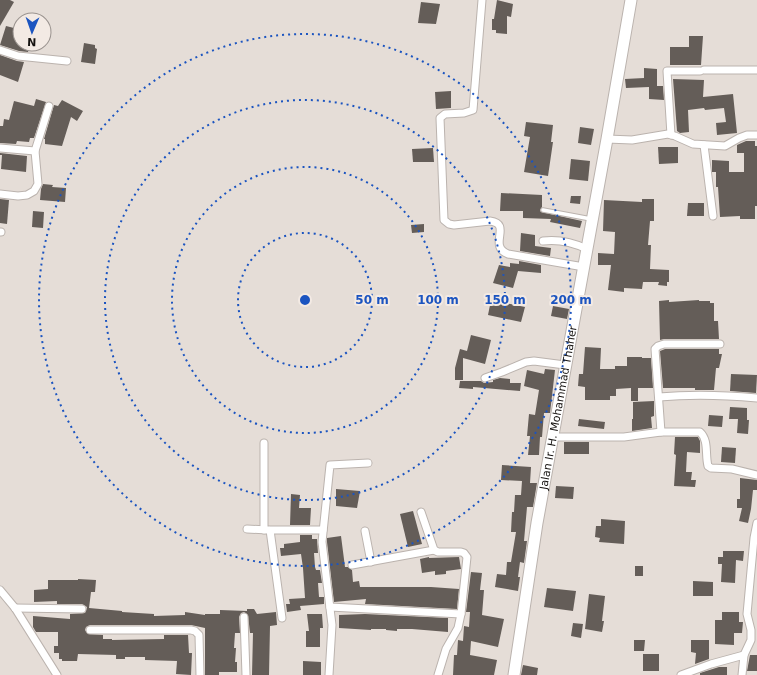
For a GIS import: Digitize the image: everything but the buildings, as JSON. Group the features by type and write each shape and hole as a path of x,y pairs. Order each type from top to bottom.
{"main road":[{"name":"Jalan Ir. H. Mohammad Thaher","path":"514,675 565,365 584,267 631,0"}],"street":[{"path":"482,0 473,110 464,113 445,114 440,118 444,220 449,224 454,225 496,221 501,227 499,245 503,252 584,267"},
{"path":"0,50 18,56 67,61"},
{"path":"671,135 667,71 757,70"},
{"path":"0,194 18,196 27,195 34,191 38,184 35,151 49,106"},
{"path":"607,139 632,140 657,135 671,135 693,144 725,146 740,138 757,135"},
{"path":"704,145 713,216"},
{"path":"0,148 35,151"},
{"path":"543,240 563,240 573,242 587,249"},
{"path":"661,432 655,349 664,344 720,344"},
{"path":"484,378 526,362 534,361 565,365"},
{"path":"659,397 706,396 757,398"},
{"path":"554,438 624,436 661,432 700,432 703,434 706,442 708,466 711,468 732,469 757,475"},
{"path":"264,443 267,530 282,618"},
{"path":"329,675 332,625 322,542 330,465 368,463"},
{"path":"421,512 434,550"},
{"path":"742,675 744,654 751,640 751,630 747,614 754,538 757,523"},
{"path":"247,529 323,530"},
{"path":"365,531 371,562"},
{"path":"352,565 434,550 438,552 464,553 467,557 461,614 458,628 446,649 438,675"},
{"path":"0,590 15,608 57,675"},
{"path":"330,607 461,614"},
{"path":"15,608 82,609"},
{"path":"244,617 246,675"},
{"path":"90,630 196,631 199,635 200,675"},
{"path":"681,675 744,654"}],"lane":[{"path":"542,210 592,220"}]}
